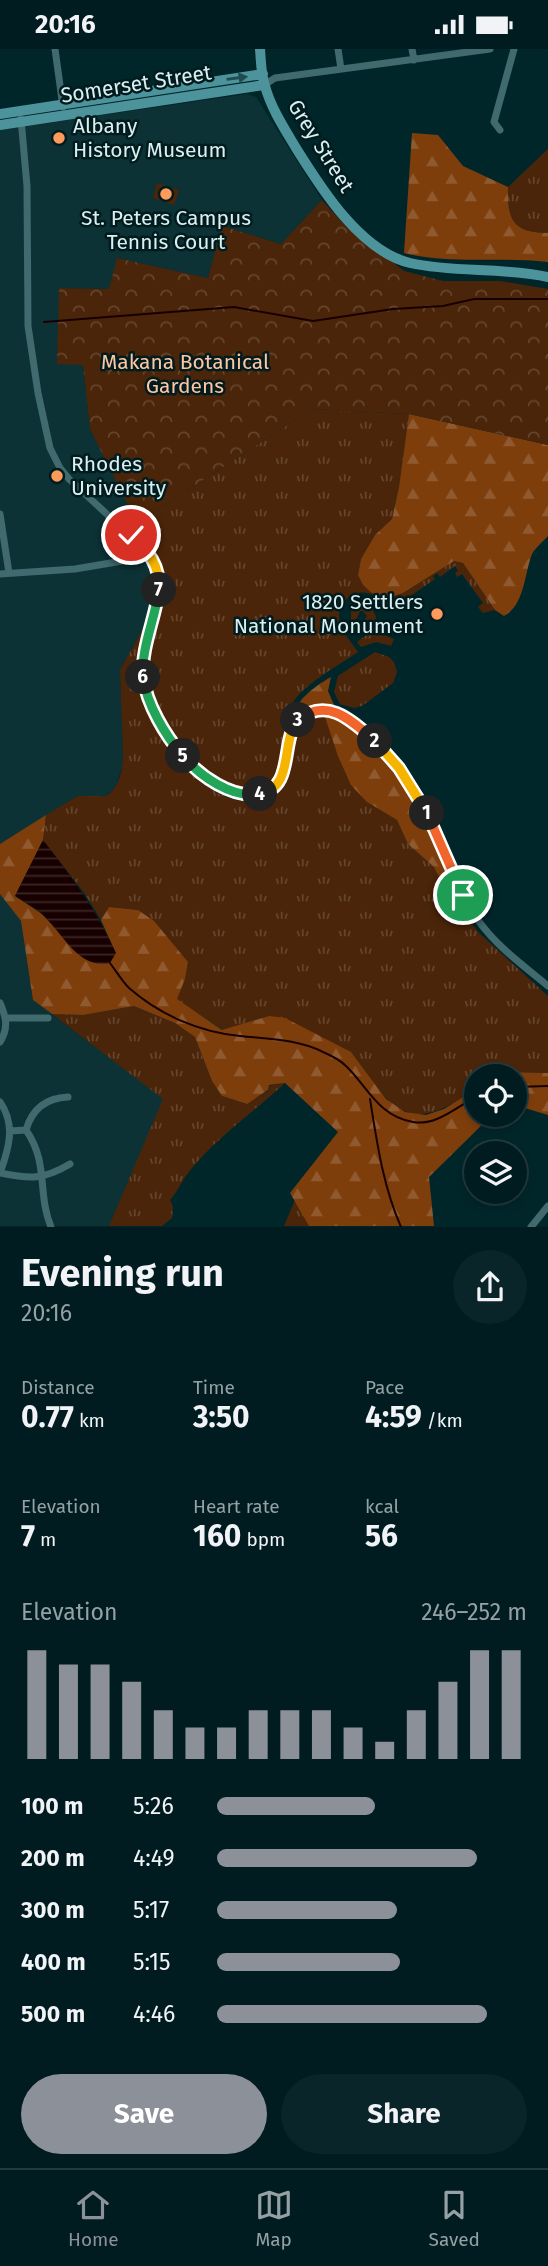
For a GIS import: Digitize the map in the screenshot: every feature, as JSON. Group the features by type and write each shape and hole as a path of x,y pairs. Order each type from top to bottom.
{"main road":[{"name":"Grey Street","path":"260,49 264,79 277,117 324,193 357,229 383,250 408,263 548,277"},
{"name":"Somerset Street","path":"0,125 21,116 264,79"},
{"name":"Somerset Street","path":"0,114 21,116"}],"street":[{"path":"55,49 63,109"},
{"path":"338,49 341,69"},
{"path":"412,49 414,60"},
{"name":"Somerset Street","path":"264,79 490,49"},
{"path":"500,130 494,123 514,49"},
{"path":"21,116 27,186 28,326 50,448 69,479 152,556 160,580 156,613 145,648 143,681 166,734 189,764 223,787 254,795 274,788 283,775 290,734 299,719 312,711 337,712 384,749 399,768 438,834 463,895 482,926 506,951 548,986"},
{"path":"0,514 9,573"},
{"path":"0,575 75,569 152,556"},
{"path":"0,1003 6,1018 6,1028 0,1042"},
{"path":"6,1018 48,1018"},
{"path":"51,1227 46,1216 43,1176 37,1150 26,1130 38,1107 54,1098 68,1097"},
{"path":"0,1102 10,1121 0,1173 26,1178 43,1176 70,1164"},
{"path":"10,1131 26,1130"},
{"path":"531,1227 546,1210"},
{"path":"542,1227 546,1210"}],"shaded area":[{"name":"Rhodes University","path":"247,94 256,97 322,200 281,244 223,226 208,278 118,258 109,289 60,288 57,363 83,365 90,429 139,526 131,541 146,554 150,562 155,581 154,602 152,612 120,670 123,757 116,786 106,796 78,796 0,844 0,130"},
{"path":"43,840 101,922 116,953 110,963 99,964 80,956 42,914 15,896"},
{"path":"0,894 21,921 33,1000 164,1099 109,1226 0,1226"}],"green space":[{"path":"412,133 438,135 463,166 508,187 509,208 514,222 527,230 548,233 548,262 440,259 404,253"},
{"path":"548,149 548,233 527,230 514,222 509,208 508,187"},
{"name":"St. Peters Campus Tennis Court","path":"157,183 179,190 174,205 153,198"},
{"name":"Makana Botanical Gardens","path":"322,200 341,221 404,271 443,281 500,281 548,289 548,445 409,414 312,409 137,523 90,429 83,365 57,364 59,288 109,289 117,258 208,278 222,226 281,244"},
{"path":"312,409 409,414 392,519 375,535 361,559 358,575 363,585 388,598 403,593 454,561 463,563 495,610 483,613 478,607 483,603 462,574 457,577 455,566 440,577 437,573 433,576 435,579 390,610 376,597 367,593 350,597 342,606 339,618 344,632 358,652 301,692 286,718 281,763 274,782 260,790 245,791 223,783 198,766 174,739 155,706 146,672 146,655 160,604 161,573 152,551 135,535 139,526 137,523"},
{"path":"409,414 548,445 548,536 532,554 516,605 504,616 495,610 463,563 454,561 403,593 388,598 372,593 363,585 358,575 361,559 375,535 392,519"},
{"path":"356,604 369,607 376,617 375,621 359,634 352,626 367,616 360,611 357,618 351,622 351,611"},
{"path":"152,612 139,650 137,665 142,693 151,715 180,760 198,779 218,793 239,801 261,800 276,793 284,781 295,738 301,726 312,718 330,715 325,717 367,802 397,820 408,844 434,867 442,883 452,887 463,911 478,932 548,996 548,1073 527,1073 527,1064 464,1064 464,1096 431,1113 408,1112 385,1097 347,1050 269,1016 223,1030 176,999 185,979 188,962 138,910 109,907 101,920 85,894 43,840 46,815 78,796 106,796 117,784 123,757 120,670"},
{"path":"381,624 384,627 379,633 394,639 391,646 376,642 361,647 357,642"},
{"path":"375,652 394,662 397,672 393,683 362,706 354,708 340,704 334,692 338,676"},
{"path":"331,677 328,691 334,705 310,707 290,722 296,707 306,695"},
{"path":"330,715 352,727 372,744 390,765 432,839 452,887 450,890 442,883 434,867 408,844 397,820 367,802 351,785 325,717"},
{"path":"46,815 43,840 15,896 42,914 82,957 115,952 101,920 109,907 138,910 154,921 188,962 177,999 222,1030 269,1016 285,1018 351,1052 386,1099 405,1112 426,1115 444,1109 464,1096 464,1127 480,1127 429,1177 434,1226 309,1226 290,1193 338,1132 285,1083 269,1085 268,1090 247,1104 222,1096 212,1081 195,1037 175,1023 134,1006 83,1015 52,1014 33,1000 21,921 0,894 0,844"},
{"path":"134,1006 175,1023 195,1037 212,1081 222,1096 246,1104 268,1091 269,1086 285,1083 198,1161 170,1200 173,1206 172,1218 162,1226 109,1226 163,1099 52,1014 83,1015"},
{"path":"527,1073 548,1073 548,1115 527,1109"},
{"path":"295,1200 309,1226 284,1226"}],"waterway":[{"path":"44,322 234,307 313,321 393,309 443,306 474,299 548,299"},
{"path":"110,963 121,979 141,998 181,1021 225,1034 303,1044 332,1056 354,1074 382,1107 401,1119 413,1122 430,1121 464,1104"},
{"path":"527,1087 548,1086"},
{"path":"370,1099 385,1180 401,1227"}],"place":[{"name":"Albany History Museum","path":"59,138"},
{"name":"St. Peters Campus Tennis Court","path":"166,194"},
{"name":"Rhodes University","path":"57,476"},
{"name":"1820 Settlers National Monument","path":"437,614"}],"route":[{"path":"131,535 152,556 160,580 156,613 142,665 143,681 166,734 189,764 223,787 254,795 265,793 274,788 283,775 290,734 299,719 312,711 337,712 384,749 399,768 438,834 463,895"}]}
